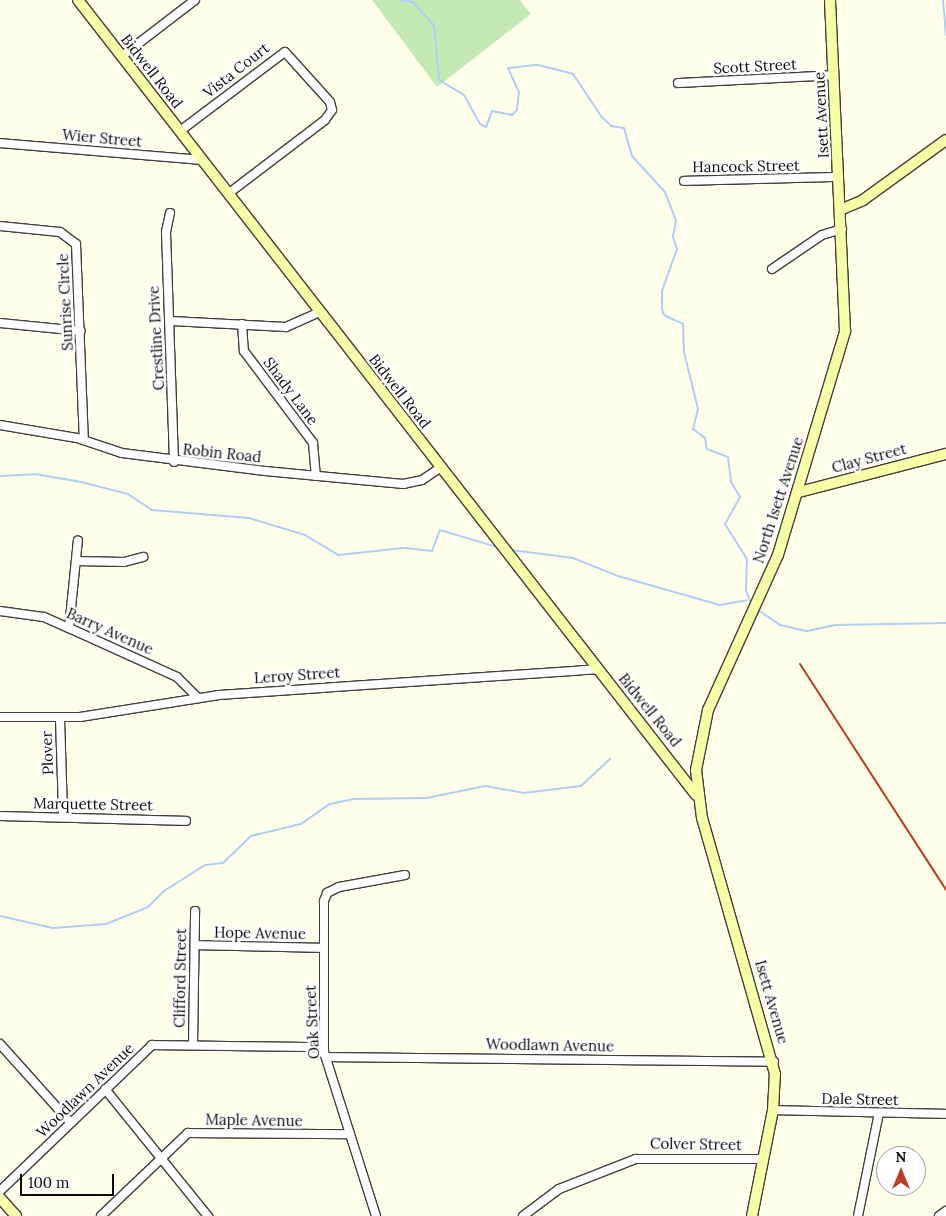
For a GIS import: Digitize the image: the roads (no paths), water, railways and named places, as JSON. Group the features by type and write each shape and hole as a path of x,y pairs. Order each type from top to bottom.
{"street":[{"name":"Bidwell Road","path":"78,0 597,669 688,780 699,800"},
{"path":"122,56 195,0"},
{"name":"Isett Avenue","path":"830,0 842,229"},
{"name":"Vista Court","path":"180,131 285,52 330,102 332,110 325,120 228,194"},
{"name":"Scott Street","path":"678,83 834,75"},
{"path":"840,210 863,200 946,140"},
{"name":"Wier Street","path":"0,143 201,160"},
{"name":"Hancock Street","path":"684,181 839,177"},
{"name":"Crestline Drive","path":"170,214 166,232 171,321 174,462"},
{"name":"Sunrise Circle","path":"0,226 60,232 72,239 78,251 84,440"},
{"path":"772,269 822,235 842,229"},
{"name":"North Isett Avenue","path":"699,800 698,750 708,710 772,570 799,492 845,331 842,229"},
{"path":"171,321 286,327 319,312"},
{"path":"0,323 81,331"},
{"name":"Shady Lane","path":"242,324 244,351 312,443 316,476"},
{"name":"Robin Road","path":"0,425 84,440 174,462 316,476 403,484 422,480 440,468"},
{"name":"Clay Street","path":"799,492 946,454"},
{"path":"69,628 78,540"},
{"path":"77,561 124,562 142,557"},
{"name":"Barry Avenue","path":"0,611 44,617 177,677 198,698"},
{"name":"Leroy Street","path":"0,717 60,718 198,698 597,669"},
{"name":"Plover","path":"60,718 63,816"},
{"name":"Isett Avenue","path":"699,800 774,1062 773,1110 752,1216"},
{"name":"Marquette Street","path":"0,816 63,816 186,821"},
{"name":"Oak Street","path":"376,1216 324,1047 324,897 339,888 405,875"},
{"name":"Clifford Street","path":"193,1045 195,911"},
{"name":"Hope Avenue","path":"195,945 324,948"},
{"path":"0,1044 70,1122"},
{"name":"Woodlawn Avenue","path":"0,1191 152,1045 324,1047"},
{"name":"Woodlawn Avenue","path":"326,1057 774,1062"},
{"path":"105,1089 163,1156 208,1216"},
{"name":"Dale Street","path":"773,1110 946,1114"},
{"path":"858,1216 879,1113"},
{"name":"Maple Avenue","path":"101,1216 163,1156 192,1133 350,1134"},
{"name":"Colver Street","path":"523,1216 559,1189 636,1159 764,1159"},
{"path":"0,1198 16,1216"},
{"path":"939,1216 946,1211"}],"waterway":[{"path":"400,0 413,2 434,25 439,80 464,95 480,124 486,127 492,111 512,115 517,110 519,92 508,68 538,65 573,74 601,116 611,126 624,128 632,156 665,192 676,221 673,237 677,249 662,291 662,309 664,315 683,324 684,352 698,409 693,429 705,438 707,449 728,457 731,482 740,497 725,524 747,559 746,591 752,605"},
{"path":"943,0 946,35"},
{"path":"0,476 35,474 81,482 128,494 152,510 249,518 305,535 338,555 404,548 432,551 440,530 497,547"},
{"path":"511,550 573,558 618,576 720,605 747,600"},
{"path":"758,610 780,625 807,631 836,625 946,623"},
{"path":"0,916 53,928 106,924 148,907 164,891 205,865 223,863 251,836 301,824 330,804 353,799 427,798 485,786 524,793 581,786 610,759"}],"railway":[{"path":"800,664 946,890"}]}
